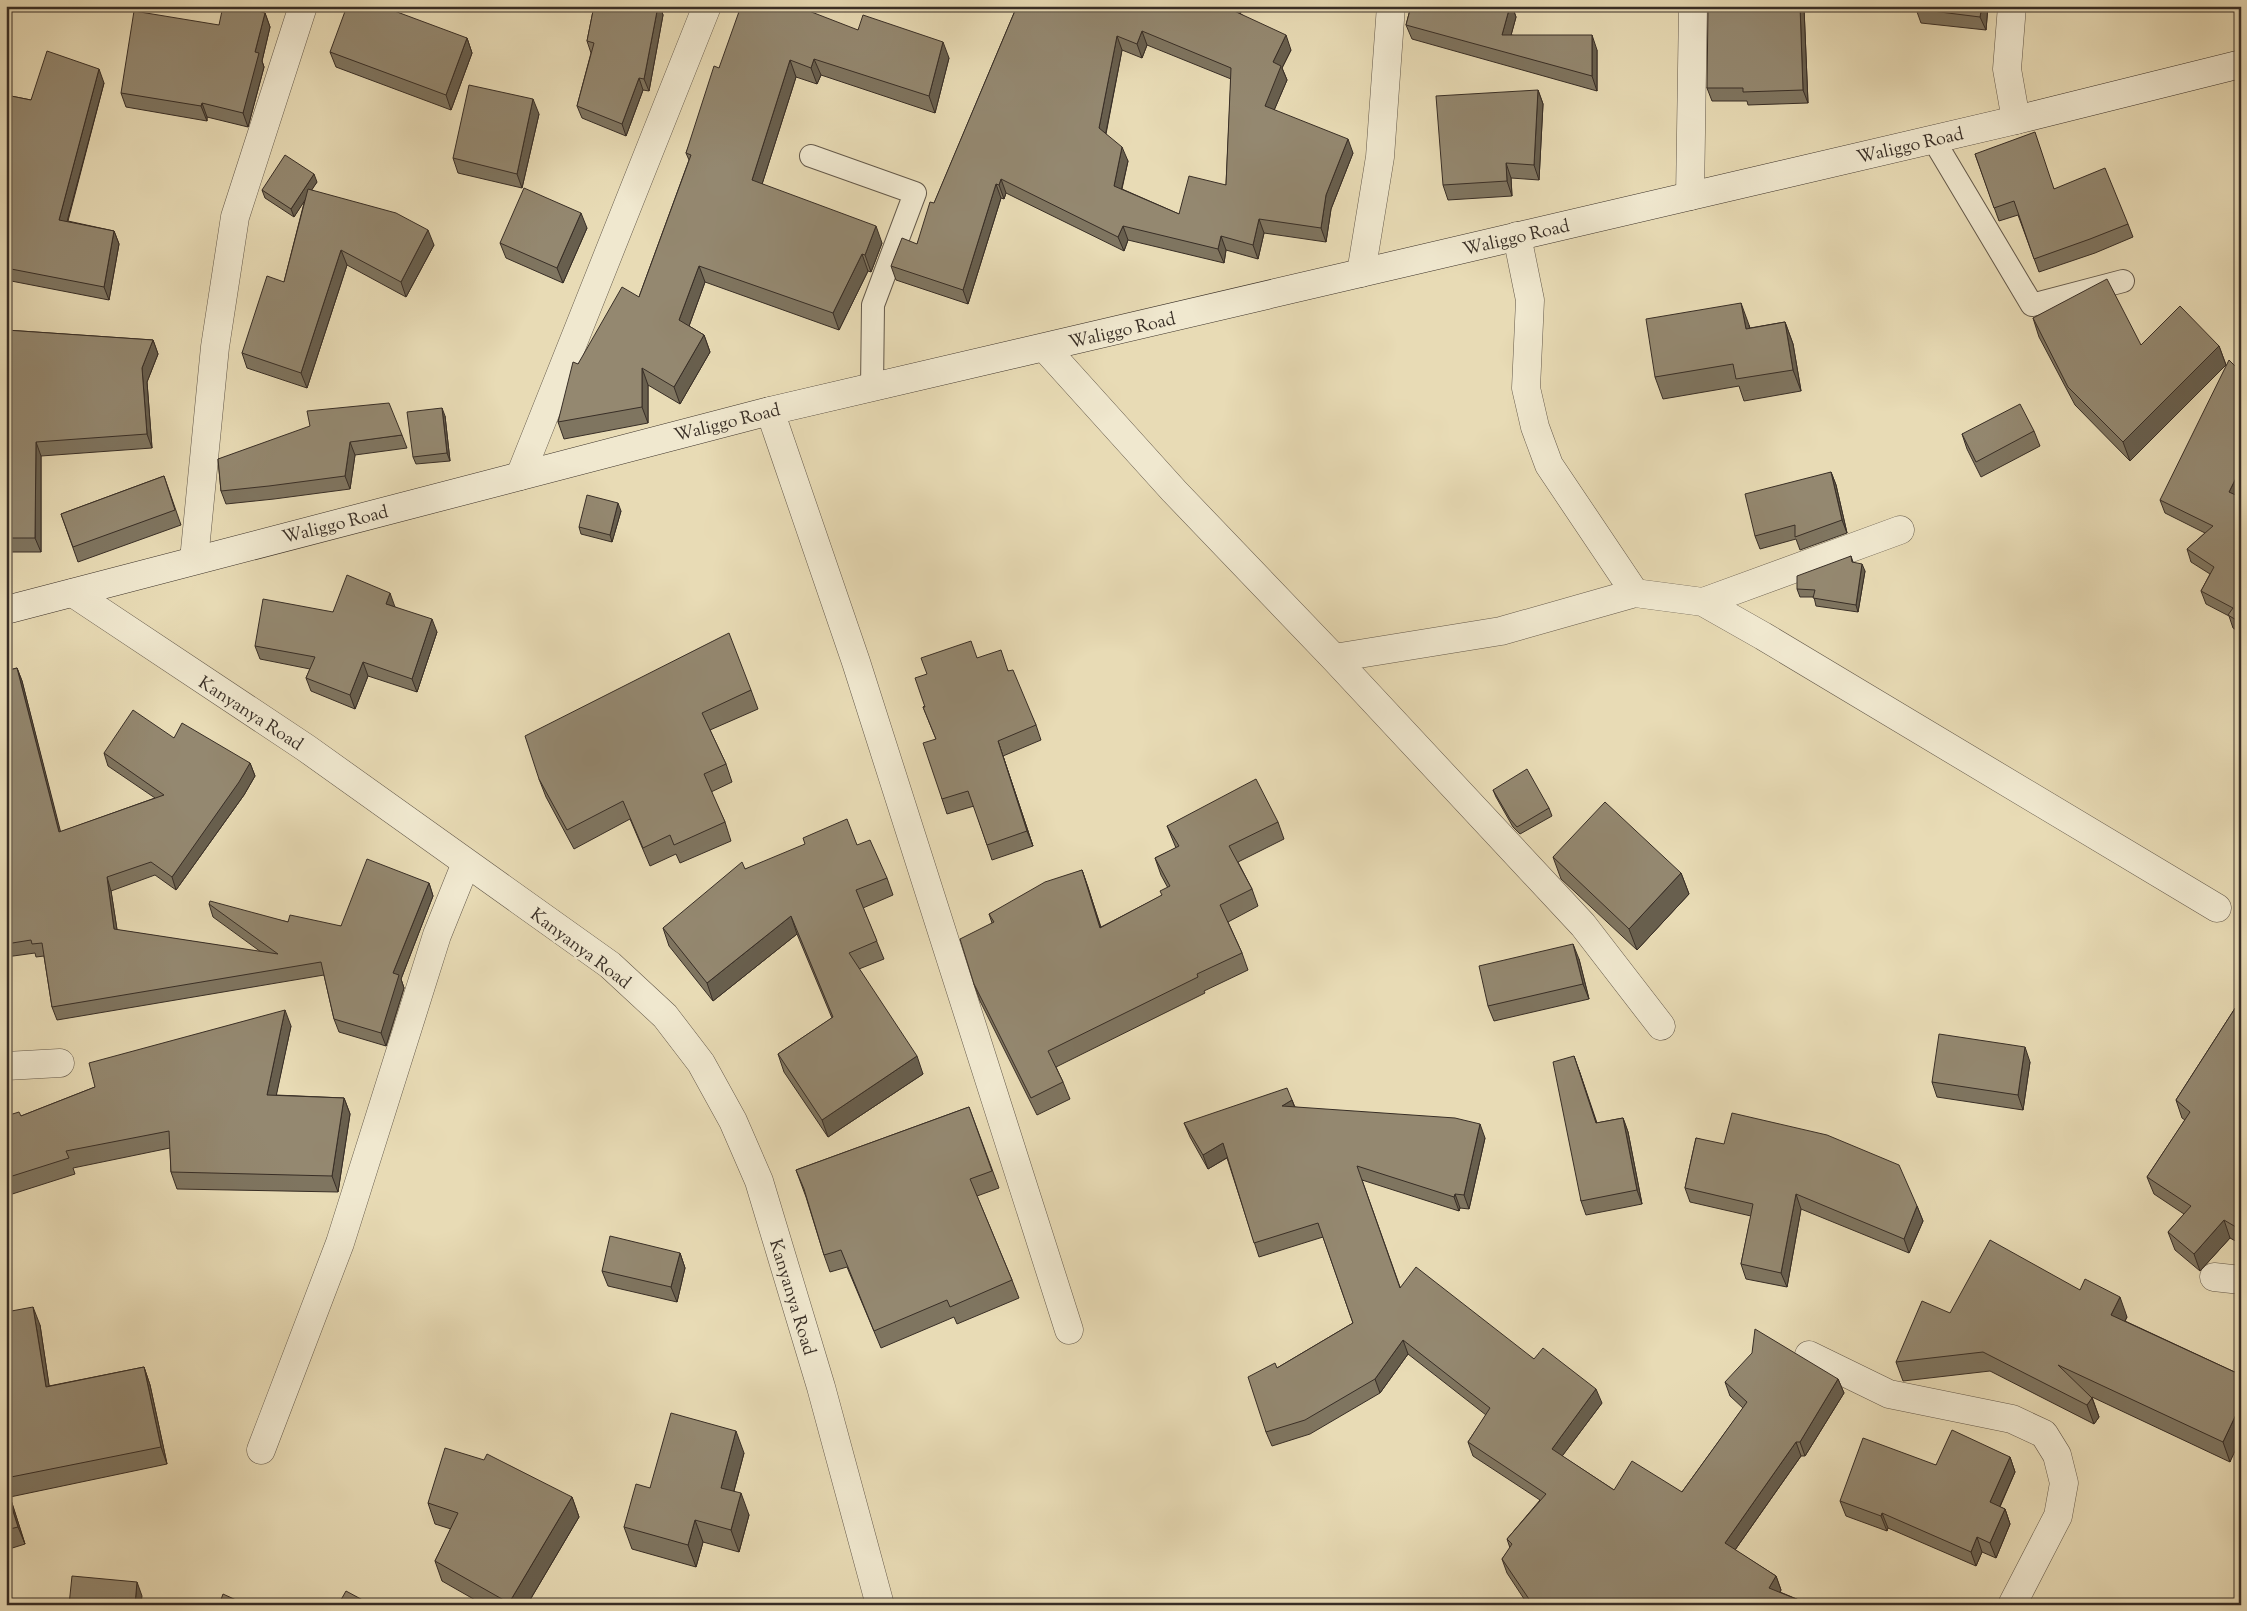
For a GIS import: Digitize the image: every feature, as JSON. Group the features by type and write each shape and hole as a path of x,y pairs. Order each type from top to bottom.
{"street":[{"path":"194,560 215,347 235,217 303,6"},
{"path":"520,476 707,6"},
{"path":"1361,273 1380,157 1391,6"},
{"path":"1690,196 1693,6"},
{"path":"2012,6 2007,69 2016,120"},
{"name":"Waliggo Road","path":"6,610 770,411 2016,120 2241,64"},
{"path":"1517,236 1530,300 1526,388 1535,427 1549,464 1635,593"},
{"path":"1045,348 1174,491 1334,658 1583,925 1661,1026"},
{"path":"770,411 856,662 1069,1330"},
{"path":"1703,602 1900,530"},
{"name":"Kanyanya Road","path":"73,593 306,748 610,966 665,1016 701,1063 733,1120 759,1181 821,1387 880,1605"},
{"path":"1334,658 1501,631 1635,593 1703,602 2217,908"},
{"path":"261,1450 340,1243 437,934 466,863"},
{"path":"6,1066 60,1063"},
{"path":"2214,1277 2241,1280"},
{"path":"1809,1355 1889,1394 2012,1419 2044,1434 2057,1455 2064,1483 2058,1516 2012,1605"}],"lane":[{"path":"1933,139 2032,305 2123,281"},
{"path":"811,156 915,193 873,305 872,388"}],"building":[{"path":"223,6 239,6 265,13 255,52 259,53 243,113 202,103 201,106 121,93 134,11 219,25"},
{"path":"347,6 381,6 467,38 446,95 330,52"},
{"path":"594,6 658,6 644,79 639,78 622,124 577,106 594,43 587,41"},
{"path":"741,6 796,6 858,30 863,15 943,42 929,96 814,59 811,68 790,60 752,180 876,226 865,255 862,254 833,313 699,266 679,320 704,335 674,387 642,368 642,407 558,422 573,362 578,364 622,287 639,297 691,155 686,153 714,66 719,68"},
{"path":"1017,6 1233,6 1232,10 1286,35 1273,62 1281,66 1265,106 1348,139 1326,195 1321,228 1259,219 1253,245 1221,236 1218,249 1123,226 1118,237 1001,179 999,185 996,184 963,290 891,266 902,238 917,244 930,202 934,203","holes":["1142,31 1231,68 1226,185 1189,176 1179,214 1114,186 1122,147 1099,128 1117,36 1137,44"]},
{"path":"1411,6 1510,6 1502,35 1592,35 1592,76 1406,25"},
{"path":"1740,6 1800,6 1803,90 1743,92 1743,88 1707,88 1708,7 1740,8"},
{"path":"1916,6 1982,6 1980,17 1916,9"},
{"path":"47,51 99,69 59,220 114,231 104,287 6,268 6,95 31,100"},
{"path":"469,85 533,99 517,174 453,158"},
{"path":"1538,90 1534,165 1506,163 1507,181 1443,185 1436,96"},
{"path":"2035,132 2054,189 2105,168 2128,224 2034,259 2014,201 1994,208 1975,154"},
{"path":"285,155 314,174 291,209 262,190"},
{"path":"524,188 581,213 557,268 500,243"},
{"path":"308,189 396,213 428,230 401,282 341,250 301,373 242,353 267,276 284,282"},
{"path":"2107,279 2141,345 2180,306 2219,346 2123,442 2068,387 2033,318"},
{"path":"1741,303 1746,329 1785,322 1793,370 1736,379 1733,364 1655,377 1646,319"},
{"path":"6,330 153,340 142,368 147,434 36,442 35,538 6,538"},
{"path":"2229,360 2241,372 2241,468 2229,492 2240,497 2237,504 2241,501 2241,623 2228,615 2233,608 2201,591 2214,567 2187,549 2213,526 2160,500"},
{"path":"389,403 402,435 350,442 345,476 221,491 218,459 310,426 307,411"},
{"path":"2020,404 2034,431 1976,462 1962,434"},
{"path":"442,408 447,453 413,457 407,412"},
{"path":"1831,472 1842,520 1795,537 1795,525 1755,536 1745,494"},
{"path":"164,476 175,510 73,547 61,514"},
{"path":"587,495 618,503 610,535 579,527"},
{"path":"1851,556 1852,562 1862,564 1856,605 1813,598 1815,590 1797,589 1797,576"},
{"path":"347,575 390,593 386,604 432,619 412,679 363,662 350,695 306,678 315,657 255,646 263,599 333,612"},
{"path":"729,633 751,690 702,713 726,764 704,774 725,822 674,845 670,835 643,848 623,801 567,830 539,779 525,736"},
{"path":"971,641 977,658 1001,650 1008,671 1013,670 1036,725 998,741 1027,831 987,845 968,791 942,799 923,743 936,739 923,707 925,707 915,678 927,674 921,658"},
{"path":"17,668 59,832 164,795 104,753 133,710 174,738 182,723 250,763 239,782 172,877 151,862 107,877 114,929 278,954 209,904 210,901 288,922 290,915 341,926 367,859 429,883 393,973 399,975 381,1033 334,1019 321,962 52,1007 42,943 32,944 31,940 6,944 6,671"},
{"path":"1527,769 1549,808 1517,827 1510,819 1493,790"},
{"path":"1256,779 1278,822 1229,846 1252,889 1220,905 1242,953 1197,974 1198,977 1048,1051 1063,1082 1031,1098 974,984 960,939 994,922 989,914 1045,882 1082,870 1100,928 1162,895 1160,891 1170,886 1155,858 1179,846 1167,826"},
{"path":"1605,802 1681,873 1629,929 1553,857"},
{"path":"847,819 857,845 870,840 887,878 856,890 877,941 849,953 917,1056 822,1120 778,1054 833,1017 791,916 707,983 663,928 742,862 745,869 805,844 803,838"},
{"path":"1573,944 1583,984 1488,1006 1479,966"},
{"path":"2241,999 2241,1230 2224,1220 2194,1254 2168,1232 2191,1206 2147,1177 2190,1112 2176,1100"},
{"path":"285,1010 267,1095 344,1098 332,1176 171,1172 169,1131 66,1151 69,1158 6,1178 6,1116 19,1112 21,1116 95,1087 89,1063"},
{"path":"1939,1034 2025,1047 2018,1095 1932,1082"},
{"path":"1574,1056 1596,1123 1623,1118 1637,1190 1581,1201 1553,1062"},
{"path":"1287,1088 1292,1100 1282,1106 1455,1118 1480,1124 1464,1195 1455,1194 1454,1197 1357,1166 1400,1288 1416,1267 1534,1359 1543,1348 1596,1389 1552,1449 1614,1490 1632,1461 1682,1492 1747,1402 1725,1382 1752,1353 1755,1329 1838,1379 1800,1442 1796,1442 1725,1543 1776,1576 1769,1588 1811,1605 1533,1605 1502,1559 1512,1544 1507,1539 1546,1494 1468,1442 1490,1408 1403,1340 1375,1379 1305,1420 1266,1432 1248,1377 1275,1363 1277,1368 1353,1323 1318,1223 1254,1243 1223,1143 1203,1155 1184,1123"},
{"path":"969,1107 992,1171 970,1179 1012,1280 950,1307 947,1300 874,1331 841,1250 824,1255 804,1189 796,1170"},
{"path":"1732,1113 1827,1135 1899,1165 1917,1206 1904,1239 1796,1194 1781,1273 1741,1264 1753,1204 1685,1188 1696,1138 1724,1144"},
{"path":"610,1236 680,1253 671,1287 602,1271"},
{"path":"1990,1240 2080,1290 2085,1279 2120,1297 2111,1315 2241,1375 2241,1404 2223,1442 2058,1365 2092,1398 2087,1405 1983,1352 1896,1362 1922,1301 1950,1313"},
{"path":"33,1307 46,1387 144,1367 161,1447 6,1478 6,1312"},
{"path":"671,1413 736,1431 721,1488 741,1493 731,1530 695,1520 688,1545 624,1527 636,1484 650,1488"},
{"path":"1952,1430 2010,1457 1990,1502 2005,1509 1990,1543 1977,1537 1971,1552 1882,1513 1881,1516 1840,1501 1863,1438 1936,1465"},
{"path":"445,1448 484,1460 487,1454 572,1497 509,1603 435,1561 458,1513 428,1503"},
{"path":"6,1489 18,1527 6,1530"},
{"path":"72,1576 137,1582 135,1605 69,1605"},
{"path":"346,1591 372,1605 338,1605"},
{"path":"223,1594 247,1605 219,1605"}]}
